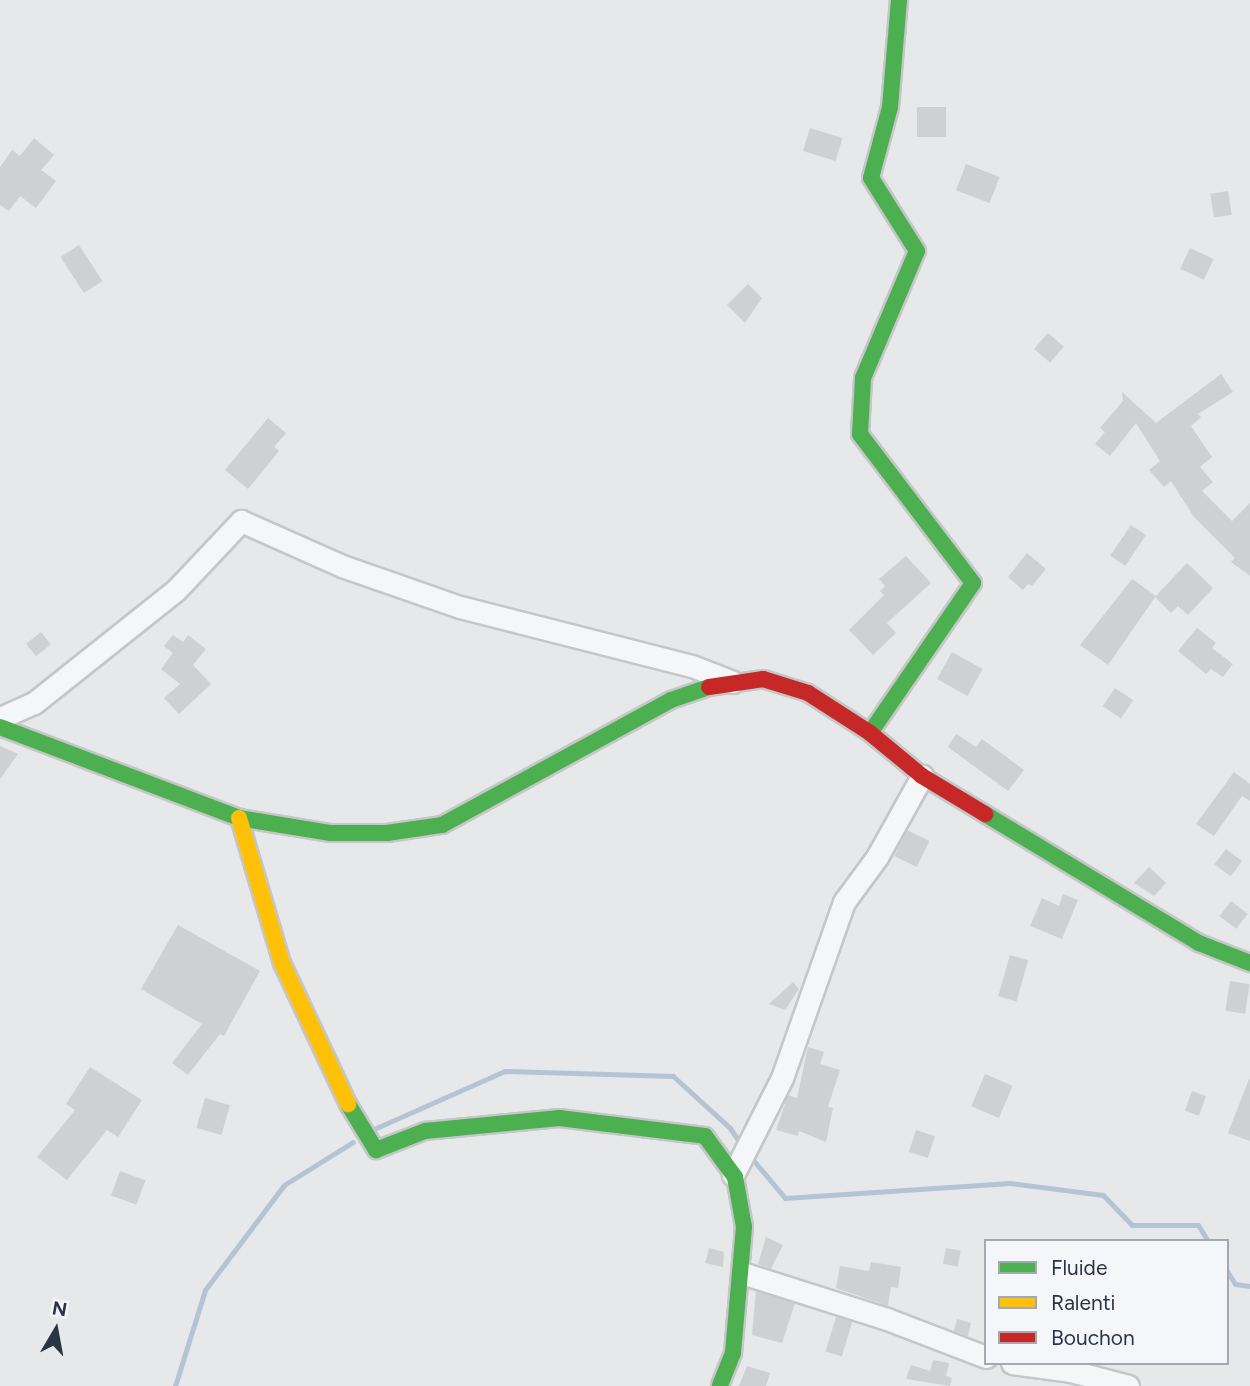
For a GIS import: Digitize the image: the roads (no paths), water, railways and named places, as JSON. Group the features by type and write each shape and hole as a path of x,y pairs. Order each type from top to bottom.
{"street":[{"path":"870,733 973,583 860,434 863,378 917,251 871,178 890,107 898,0"},
{"path":"0,718 34,703 176,590 241,521 342,566 460,607 692,666 733,682"},
{"path":"0,727 239,818 331,833 387,833 442,825 671,700 733,682 763,679 808,693 870,733 922,776 1199,943 1250,963"},
{"path":"733,1175 782,1078 844,902 877,857 922,776"},
{"path":"239,818 282,963 348,1105 376,1150 425,1131 559,1118 705,1136 733,1175 744,1227 733,1353 720,1386"},
{"path":"742,1273 887,1320 984,1356"},
{"path":"1027,1365 1071,1371 1128,1386"}],"waterway":[{"path":"374,1129 505,1071 673,1076 730,1128 742,1146"},
{"path":"175,1386 205,1290 284,1185 353,1142"},
{"path":"749,1155 785,1198 1009,1183 1103,1195 1132,1225 1198,1225 1207,1239"},
{"path":"1229,1274 1235,1284 1250,1286"}]}
